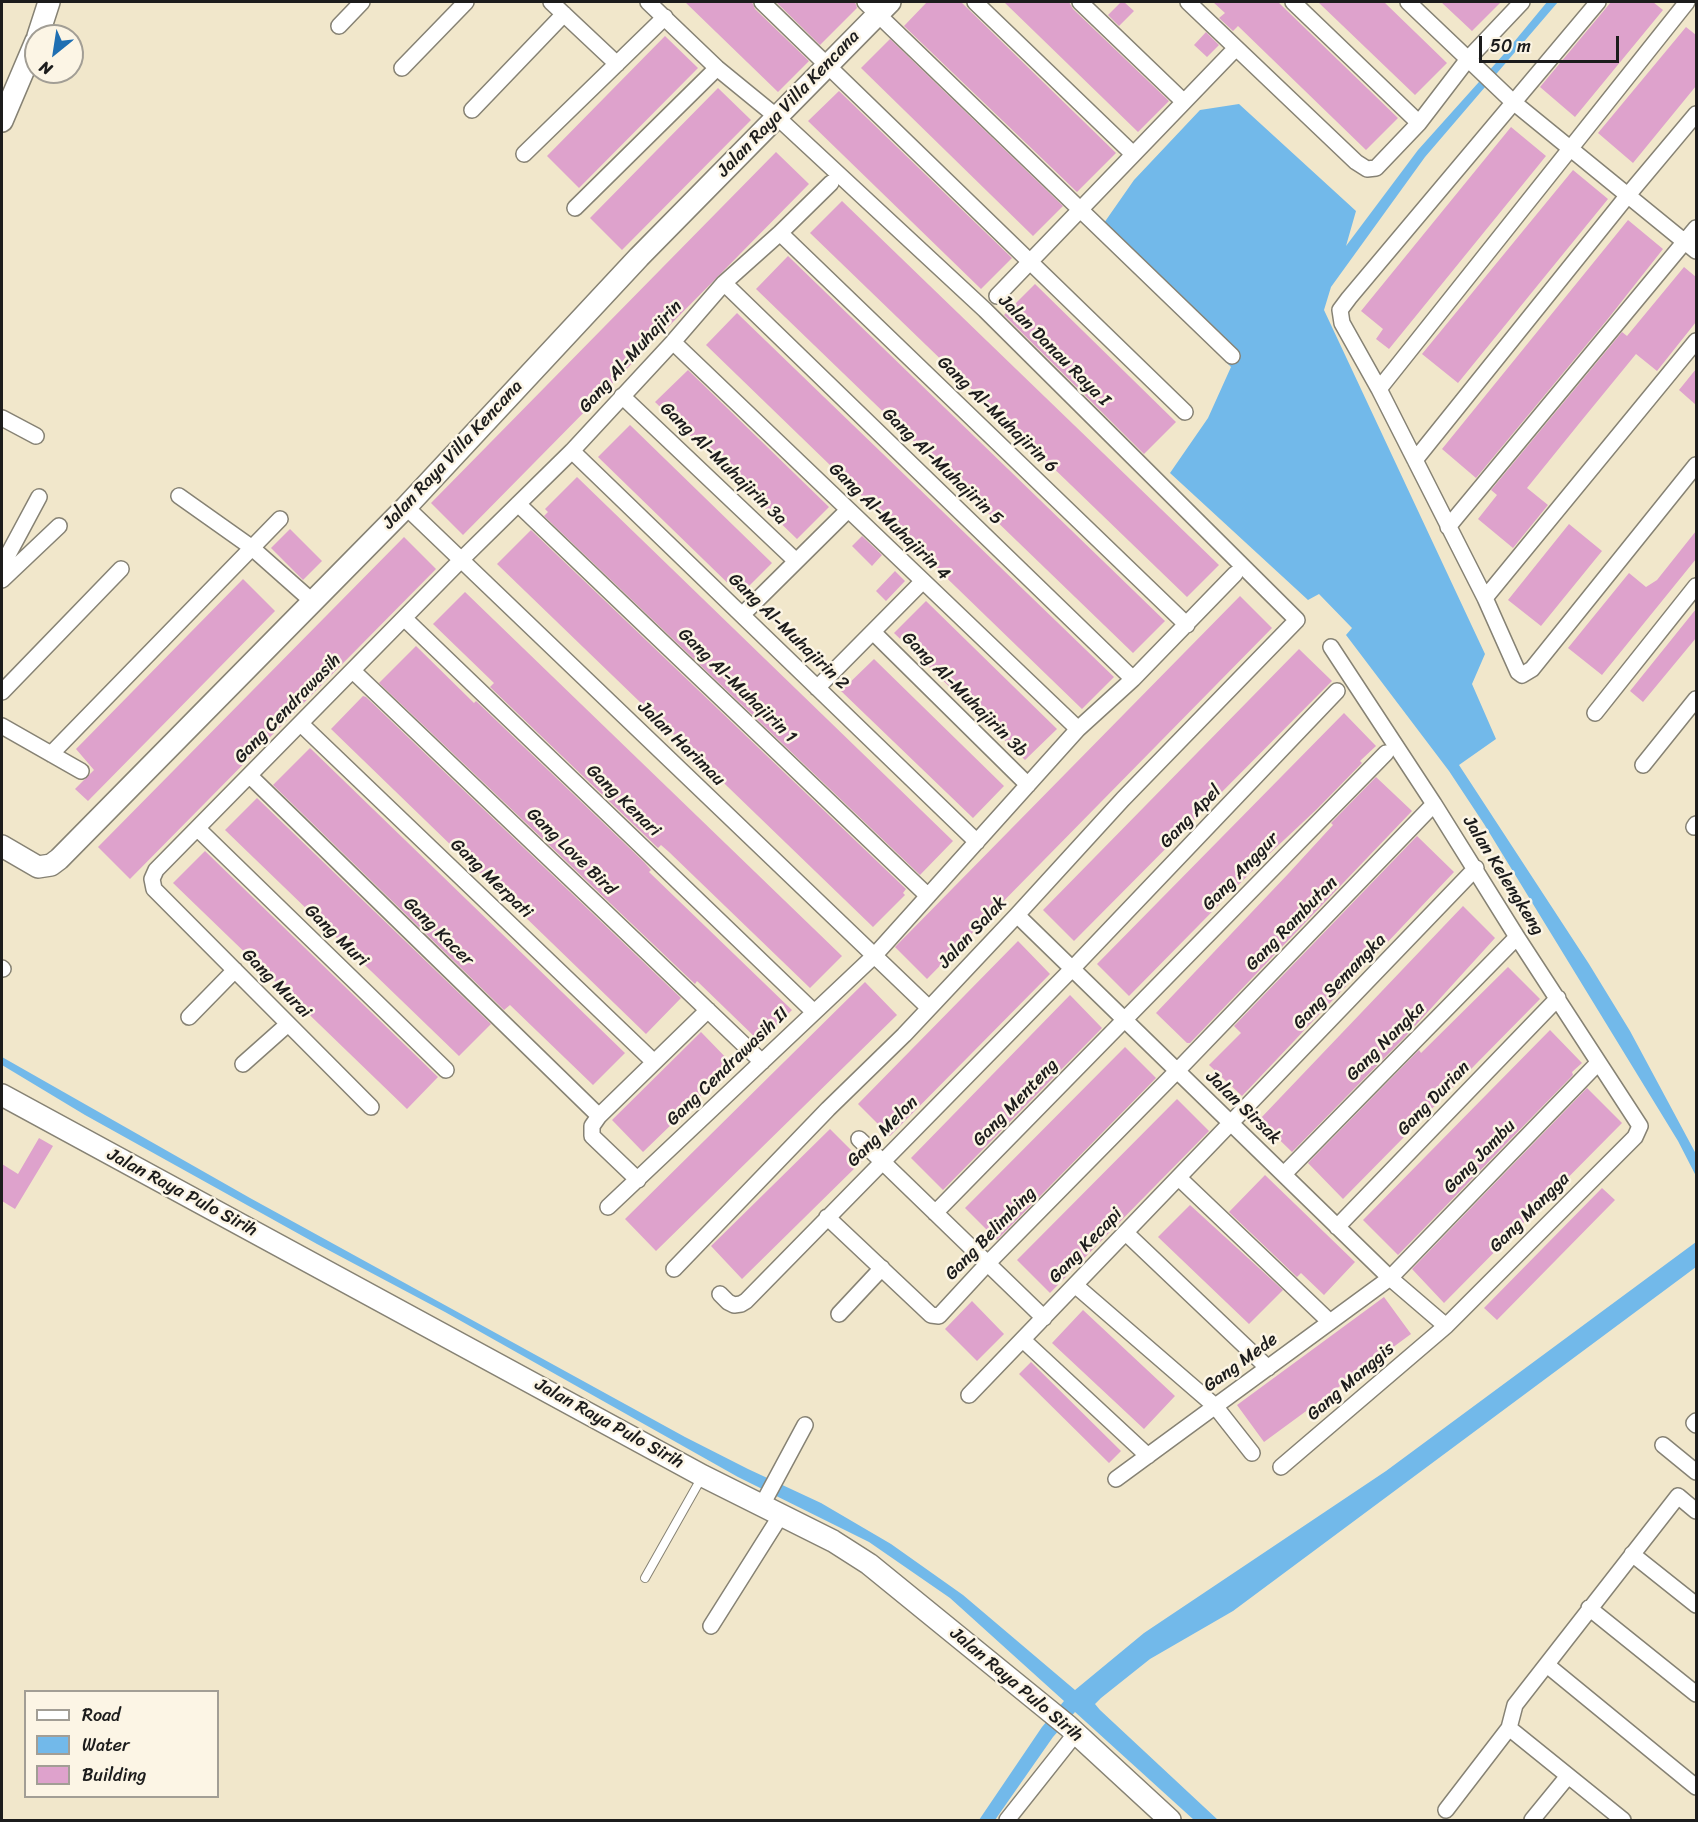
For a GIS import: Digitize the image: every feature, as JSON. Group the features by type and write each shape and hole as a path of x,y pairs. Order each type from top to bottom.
{"street":[{"path":"42,24 49,2"},
{"path":"339,26 362,2"},
{"path":"402,68 466,2"},
{"path":"551,2 617,64"},
{"name":"Jalan Danau Raya I","path":"648,2 717,68 777,117 985,310 1297,620"},
{"path":"762,2 1185,412"},
{"path":"975,2 1133,154"},
{"path":"1080,2 1184,102"},
{"path":"1188,2 1356,162 1367,169 1377,168 1473,65 1522,2"},
{"path":"1293,2 1419,123"},
{"path":"1598,2 1512,101 1340,310 1342,322 1379,389 1485,598 1518,672 1522,675 1528,673 1696,465"},
{"path":"1379,389 1687,2 1696,9"},
{"path":"1411,3 1512,101 1691,246"},
{"path":"878,6 1079,209 1232,356"},
{"name":"Jalan Raya Villa Kencana","path":"2,846 38,867 51,865 59,859 406,507 639,256 827,65 878,6"},
{"path":"472,110 564,14"},
{"path":"524,154 665,17"},
{"path":"997,296 1029,260 1236,48"},
{"path":"575,208 717,68"},
{"path":"2,121 24,69"},
{"path":"1415,460 1696,114"},
{"name":"Gang Al-Muhajirin","path":"461,560 572,451 724,283 831,183"},
{"path":"1449,527 1691,246 1696,228"},
{"name":"Gang Al-Muhajirin 6","path":"780,232 1186,625"},
{"name":"Gang Al-Muhajirin 5","path":"724,283 1133,679"},
{"path":"1485,598 1696,341"},
{"name":"Gang Al-Muhajirin 4","path":"673,342 1078,729"},
{"name":"Gang Al-Muhajirin 3a","path":"622,396 796,561"},
{"path":"2,418 36,436"},
{"name":"Gang Al-Muhajirin 2","path":"572,451 977,842"},
{"path":"179,496 251,547 313,602"},
{"path":"2,566 39,497"},
{"name":"Gang Al-Muhajirin 1","path":"518,504 928,896"},
{"name":"Jalan Harimau","path":"406,507 929,1008"},
{"path":"742,615 848,510"},
{"path":"51,754 280,519"},
{"path":"2,580 59,526"},
{"name":"Gang Cendrawasih","path":"154,889 152,879 156,870 461,560"},
{"path":"2,692 121,569"},
{"name":"Gang Cendrawasih II","path":"608,1208 874,956 1078,729 1133,679 1235,574"},
{"path":"817,688 923,581"},
{"path":"1595,713 1696,586"},
{"name":"Gang Kenari","path":"404,618 814,1012"},
{"name":"Jalan Salak","path":"674,1269 929,1008 1123,799 1297,620"},
{"name":"Gang Al-Muhajirin 3b","path":"873,632 1028,785"},
{"name":"Jalan Kelengkeng","path":"1331,647 1476,868 1517,937 1640,1126"},
{"name":"Gang Love Bird","path":"353,671 762,1062"},
{"name":"Gang Apel","path":"1072,969 1337,691"},
{"path":"1643,765 1696,699"},
{"name":"Gang Merpati","path":"301,724 654,1062"},
{"path":"2,726 81,771"},
{"name":"Gang Anggur","path":"1124,1019 1386,753"},
{"name":"Gang Kacer","path":"250,776 599,1116"},
{"name":"Gang Rambutan","path":"1177,1071 1434,804"},
{"name":"Gang Muri","path":"198,829 446,1070"},
{"name":"Gang Semangka","path":"1232,1124 1476,868"},
{"name":"Gang Murai","path":"154,889 371,1107"},
{"name":"Jalan Sirsak","path":"1017,915 1390,1278 1446,1326"},
{"name":"Gang Nangka","path":"1284,1174 1517,937"},
{"name":"Gang Melon","path":"720,1294 734,1305 746,1301 1072,969"},
{"path":"189,1017 235,970"},
{"name":"Gang Durian","path":"1337,1227 1558,998"},
{"path":"638,1180 592,1136 592,1126 599,1116 708,1010"},
{"name":"Gang Menteng","path":"935,1213 1124,1019"},
{"path":"243,1064 288,1024"},
{"name":"Gang Jambu","path":"1390,1278 1598,1064"},
{"name":"Gang Belimbing","path":"827,1217 931,1315 939,1316 987,1264 1177,1071"},
{"name":"Jalan Raya Pulo Sirih","path":"2,1095 703,1476 763,1502 782,1515 833,1541 869,1564 1048,1710 1170,1821"},
{"name":"Gang Kecapi","path":"969,1395 1232,1124"},
{"name":"Gang Mangga","path":"1446,1326 1635,1137 1640,1126"},
{"path":"859,1139 1044,1318"},
{"path":"1179,1178 1330,1322"},
{"path":"1126,1233 1268,1368"},
{"path":"839,1314 882,1268"},
{"name":"Gang Mede","path":"1116,1479 1390,1278"},
{"path":"1075,1285 1215,1406 1252,1453"},
{"name":"Gang Manggis","path":"1281,1467 1446,1326"},
{"path":"1023,1340 1148,1456"},
{"path":"763,1502 805,1425"},
{"path":"1663,1445 1696,1472"},
{"path":"1446,1810 1509,1728 1515,1705 1678,1496 1696,1511"},
{"path":"711,1626 782,1515"},
{"path":"1632,1554 1696,1605"},
{"path":"1589,1608 1696,1694"},
{"path":"1547,1665 1696,1787"},
{"path":"1509,1728 1623,1821"},
{"path":"1007,1821 1072,1730"},
{"path":"1532,1821 1568,1776"}],"lane":[{"path":"645,1578 703,1476"}],"water":[{"path":"1547,2 1558,2 1425,157 1331,287 1324,310 1485,654 1472,684 1496,739 1459,765 1630,1031 1696,1154 1696,1176 1678,1141 1484,824 1449,771 1346,635 1352,628 1319,594 1308,600 1170,473 1208,418 1231,367 1111,244 1104,223 1134,180 1200,110 1239,104 1356,211 1346,246 1418,150"},
{"path":"2,1057 250,1198 685,1437 821,1503 891,1544 963,1595 1075,1690 1144,1633 1386,1471 1696,1242 1696,1267 1233,1611 1150,1659 1095,1704 1218,1820 1194,1820 1075,1712 1053,1737 995,1820 979,1820 1042,1727 1064,1701 950,1598 869,1542 738,1477 445,1312 85,1115 2,1065"}],"building":[{"path":"685,2 752,2 755,9 809,61 778,92"},
{"path":"776,2 855,2 857,8 820,45"},
{"path":"927,2 961,2 1116,153 1077,192 904,26"},
{"path":"1004,2 1069,2 1073,9 1169,101 1138,132"},
{"path":"1121,2 1134,11 1119,26 1108,15"},
{"path":"1213,2 1278,2 1398,118 1366,150 1238,26 1233,31 1219,18 1225,13"},
{"path":"1318,2 1384,2 1447,63 1415,95"},
{"path":"1441,2 1501,2 1472,31"},
{"path":"1611,2 1653,2 1663,10 1575,117 1540,87"},
{"path":"1686,27 1696,35 1696,86 1633,163 1598,133"},
{"path":"1206,32 1219,45 1207,57 1194,45"},
{"path":"665,36 698,68 579,188 547,156"},
{"path":"890,39 1063,206 1033,236 861,68"},
{"path":"718,88 751,120 622,250 590,218"},
{"path":"839,91 1012,258 981,289 808,121"},
{"path":"1511,127 1546,156 1389,349 1376,339 1383,329 1361,311"},
{"path":"776,152 809,184 463,535 431,503"},
{"path":"1573,170 1608,199 1458,383 1422,354"},
{"path":"842,201 1219,565 1187,597 810,233"},
{"path":"1628,220 1663,249 1476,478 1442,449"},
{"path":"788,256 1165,621 1133,653 756,289"},
{"path":"1684,267 1696,277 1696,322 1657,371 1636,354 1582,420 1527,488 1548,505 1513,548 1478,519 1497,495 1491,490 1622,332 1627,336"},
{"path":"1035,284 1176,422 1144,454 1004,315"},
{"path":"737,313 1114,677 1082,709 706,345"},
{"path":"1696,369 1696,405 1679,390"},
{"path":"688,370 829,507 797,539 655,402"},
{"path":"630,425 772,563 740,595 598,457"},
{"path":"577,477 953,841 920,875 544,516 548,512 545,509"},
{"path":"1569,524 1602,551 1541,626 1508,600"},
{"path":"290,529 322,561 303,580 271,548"},
{"path":"531,530 906,889 903,893 905,895 873,927 497,564"},
{"path":"1696,531 1696,559 1602,675 1568,648 1629,573 1646,587 1657,580"},
{"path":"862,536 882,555 872,566 852,546"},
{"path":"404,537 436,569 130,879 98,847"},
{"path":"895,571 905,581 886,601 876,591"},
{"path":"243,579 275,611 88,801 75,789 94,770 76,749"},
{"path":"465,592 842,956 810,988 669,852 661,845 658,848 490,687 494,683 433,624"},
{"path":"1240,596 1272,628 927,979 895,947"},
{"path":"926,601 1057,729 1025,760 894,633"},
{"path":"1696,609 1696,638 1643,702 1630,691"},
{"path":"416,646 644,862 651,870 649,872 792,1010 760,1042 697,981 695,984 379,683"},
{"path":"1299,649 1332,681 1074,941 1043,910"},
{"path":"874,659 1004,786 973,818 841,691"},
{"path":"363,696 681,998 646,1034 331,729"},
{"path":"1344,713 1376,746 1317,809 1268,855 1129,996 1097,964"},
{"path":"310,748 625,1053 593,1085 510,1005 504,1010 273,785"},
{"path":"1376,777 1412,811 1190,1043 1187,1043 1156,1013"},
{"path":"257,798 491,1024 459,1056 225,830"},
{"path":"1417,836 1454,872 1242,1096 1209,1065 1241,1033 1234,1026"},
{"path":"205,851 438,1077 407,1109 173,883"},
{"path":"1463,906 1495,938 1405,1037 1292,1152 1259,1120"},
{"path":"1018,941 1050,974 890,1136 858,1104"},
{"path":"1508,967 1540,999 1343,1199 1308,1163 1419,1050 1421,1053"},
{"path":"865,982 897,1015 656,1251 625,1219"},
{"path":"1070,995 1102,1028 943,1190 911,1158"},
{"path":"1550,1030 1582,1063 1572,1072 1573,1075 1398,1255 1363,1220"},
{"path":"701,1032 733,1065 643,1152 612,1120"},
{"path":"1125,1047 1156,1078 997,1240 965,1208"},
{"path":"1587,1088 1622,1123 1444,1303 1412,1269"},
{"path":"1177,1099 1209,1131 1050,1293 1017,1260"},
{"path":"830,1129 862,1161 742,1279 711,1246"},
{"path":"39,1138 53,1146 15,1209 2,1201 2,1164 18,1174"},
{"path":"1265,1175 1355,1262 1324,1295 1301,1273 1297,1277 1229,1212"},
{"path":"1602,1188 1615,1200 1497,1320 1484,1308"},
{"path":"1190,1205 1283,1290 1249,1324 1158,1237"},
{"path":"1384,1297 1411,1334 1264,1442 1237,1405"},
{"path":"972,1301 1004,1334 977,1361 945,1329"},
{"path":"1083,1310 1175,1396 1144,1429 1052,1343"},
{"path":"1031,1362 1121,1451 1109,1463 1019,1374"}]}
